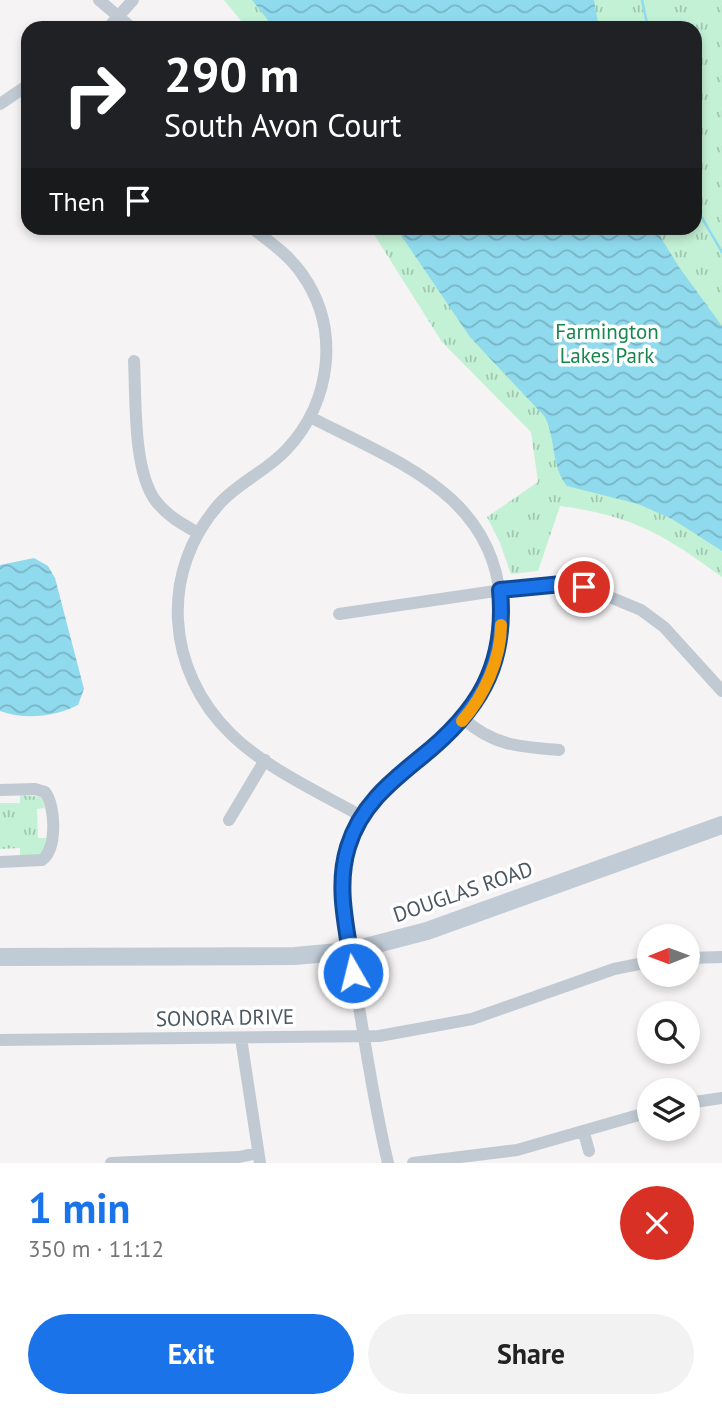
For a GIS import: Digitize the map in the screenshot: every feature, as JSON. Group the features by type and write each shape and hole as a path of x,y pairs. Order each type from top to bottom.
{"street":[{"path":"99,0 123,21"},
{"path":"116,21 133,0"},
{"path":"0,104 21,90"},
{"path":"261,235 286,255 304,276 316,301 324,327 327,355 325,381 312,418 273,464 222,501 198,533 183,572 177,602 178,637 188,675 209,711 233,736 265,760 361,816"},
{"path":"134,361 145,481 156,501 171,517 198,533"},
{"path":"312,418 417,472 447,492 472,520 489,548 500,590 501,640 496,659 464,719 387,784 361,816 348,847 343,868 342,896 350,951 388,1163"},
{"path":"339,614 500,590 562,584 613,596 642,610 664,627 722,691"},
{"path":"464,719 486,737 500,743 559,750"},
{"path":"229,820 265,760"},
{"path":"0,790 35,789 46,792 51,803 52,843 51,850 42,860 0,862"},
{"name":"DOUGLAS ROAD","path":"0,957 295,956 350,951 427,931 722,825"},
{"path":"700,957 722,957"},
{"name":"SONORA DRIVE","path":"0,1040 363,1035 428,1029 472,1019 614,970 637,965"},
{"path":"111,1163 259,1158 241,1038"},
{"path":"700,1101 722,1098"},
{"path":"414,1163 517,1150 637,1116"},
{"path":"584,1133 589,1151"}],"green space":[{"name":"Farmington Lakes Park","path":"224,0 722,0 722,577 683,549 646,529 607,515 560,506 538,571 511,574 487,517 538,482 531,432 442,342 374,235 702,235 702,21 241,21"},
{"path":"20,795 42,797 45,808 37,809 38,838 46,838 45,848 40,855 20,856 20,848 0,849 0,803 20,803"}],"water":[{"path":"252,0 594,0 598,21 268,21"},
{"name":"Farmington Lakes Park","path":"401,235 659,235 722,326 722,551 672,519 638,504 567,486 558,470 545,417 470,337"},
{"path":"34,558 48,566 55,578 84,689 78,705 39,716 19,716 0,711 0,565"}],"waterway":[{"path":"642,0 646,21"},
{"path":"702,218 722,252"}],"slow traffic":[{"path":"462,721 473,707 493,668 501,640 501,625"}],"route":[{"path":"353,973 342,896 343,868 348,847 361,816 387,784 454,729 473,707 493,668 501,640 500,590 562,584 584,587"}]}
